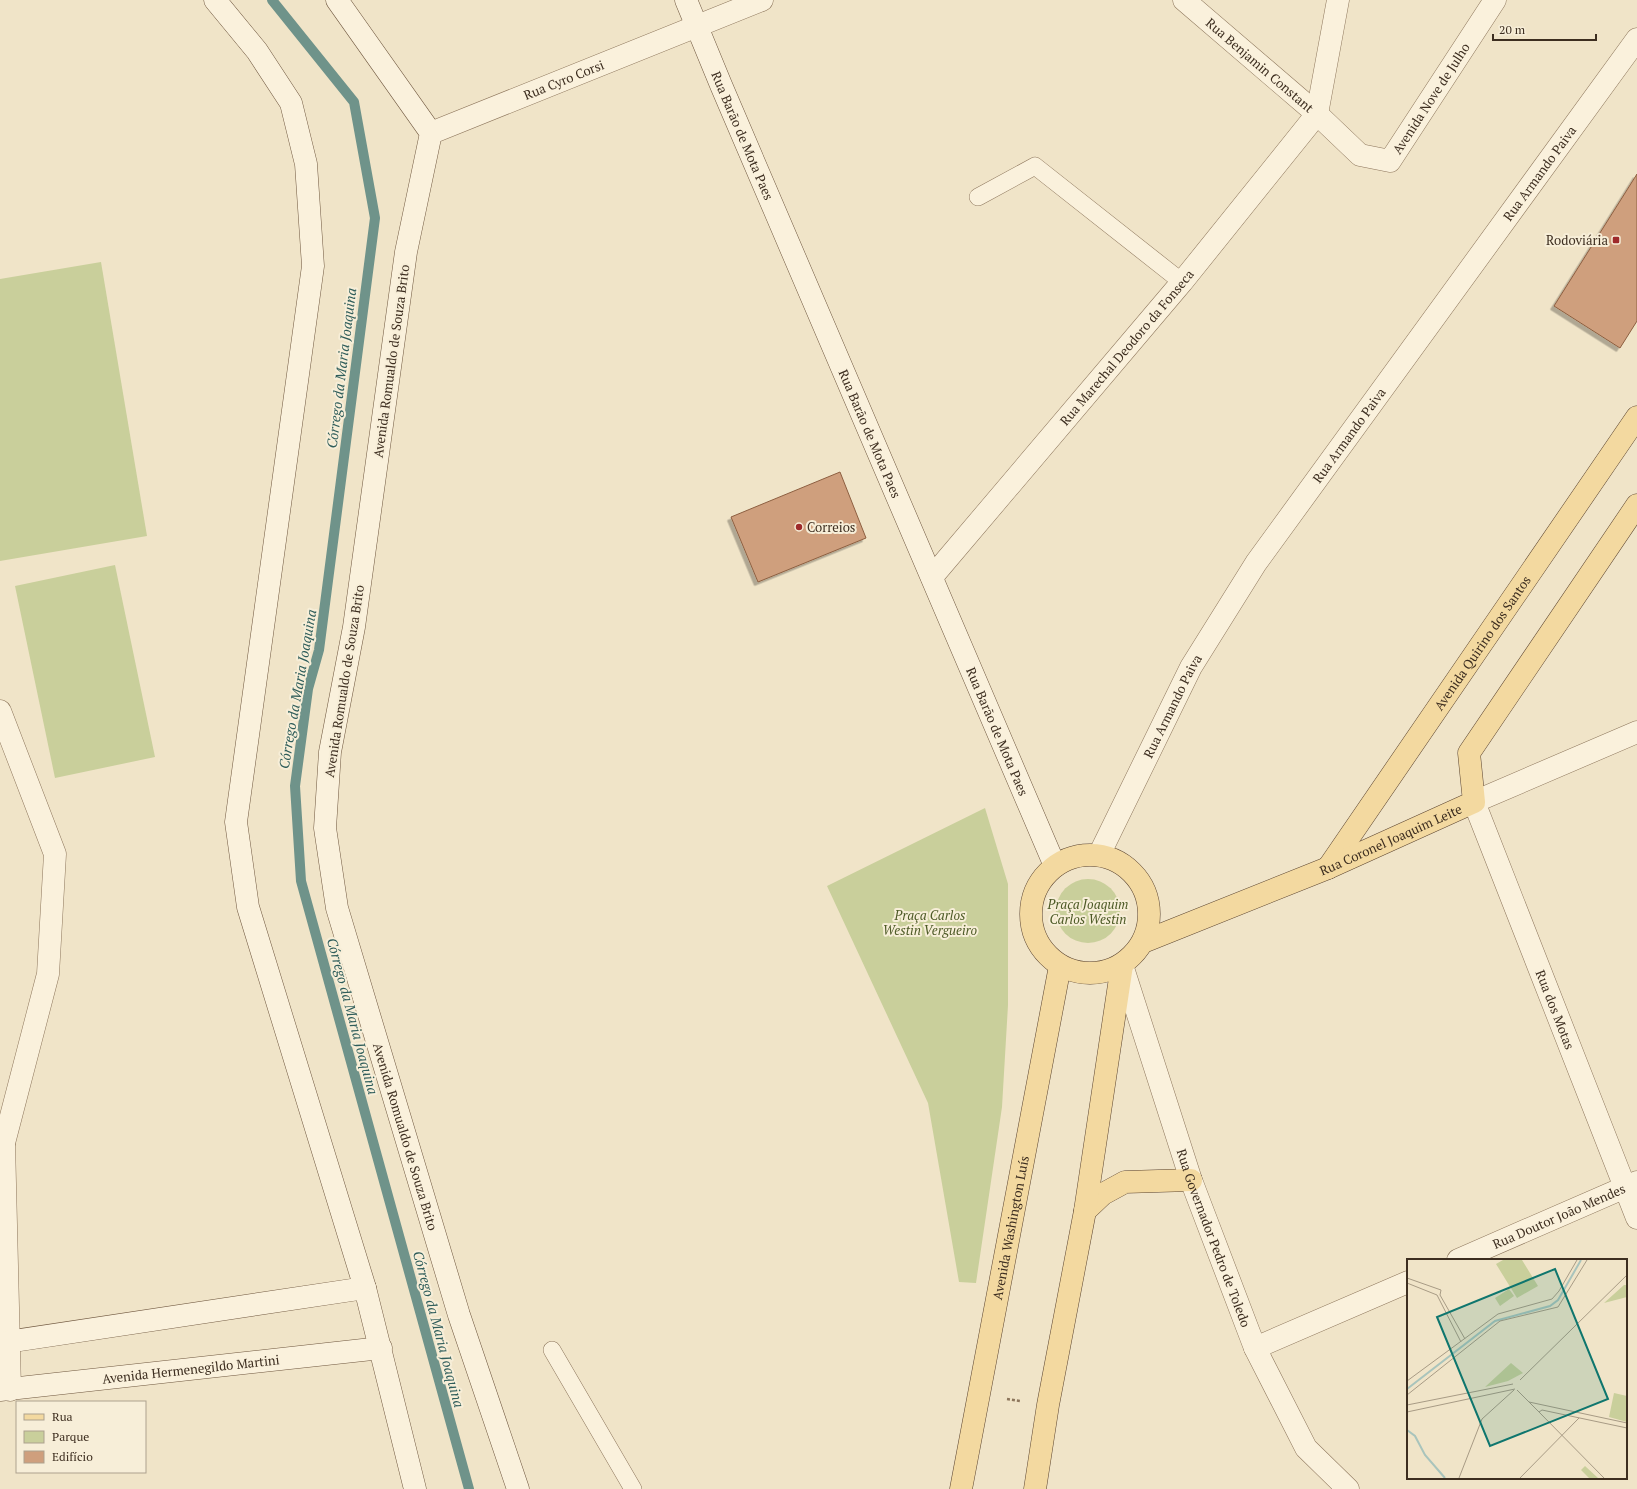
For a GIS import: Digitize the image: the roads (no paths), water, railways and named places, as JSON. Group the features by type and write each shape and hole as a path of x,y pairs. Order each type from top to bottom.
{"main road":[{"name":"Avenida Quirino dos Santos","path":"1328,868 1637,417"},
{"path":"1474,802 1469,754 1637,505"},
{"name":"Rua Coronel Joaquim Leite","path":"1142,942 1328,868 1474,802"},
{"path":"1083,855 1099,855 1117,861 1132,872 1143,887 1149,905 1149,923 1142,942 1134,954 1122,964 1107,971 1091,973 1075,972 1060,966 1046,953 1035,936 1031,917 1033,898 1042,880 1056,866 1069,859 1083,855"},
{"path":"1035,1489 1048,1406 1085,1211 1122,964"},
{"name":"Avenida Washington Luís","path":"961,1489 1060,966"},
{"path":"1085,1211 1103,1194 1125,1182 1191,1180"}],"street":[{"path":"215,0 257,51 291,103 306,164 313,266 236,822 248,907 365,1288 415,1489"},
{"path":"337,0 430,133"},
{"name":"Rua Barão de Mota Paes","path":"686,0 1056,866"},
{"name":"Rua Cyro Corsi","path":"430,133 762,0"},
{"name":"Rua Benjamin Constant","path":"1184,0 1317,114"},
{"path":"1317,114 1338,0"},
{"name":"Avenida Nove de Julho","path":"1317,114 1360,155 1390,161 1495,0"},
{"name":"Rua Armando Paiva","path":"1099,855 1191,667 1256,563 1637,39"},
{"name":"Rua Marechal Deodoro da Fonseca","path":"932,578 1182,282 1317,114"},
{"name":"Avenida Romualdo de Souza Brito","path":"430,133 406,252 354,627 330,752 325,828 337,908 459,1315 518,1489"},
{"path":"0,710 55,854 48,974 2,1140 5,1390"},
{"name":"Rua Coronel Joaquim Leite","path":"1474,802 1637,732"},
{"name":"Rua dos Motas","path":"1474,802 1631,1184 1637,1218"},
{"name":"Rua Governador Pedro de Toledo","path":"1122,964 1191,1180 1255,1348 1306,1448 1348,1489"},
{"name":"Rua Doutor João Mendes","path":"1460,1259 1631,1184"},
{"path":"1255,1348 1407,1282"},
{"path":"4,1342 365,1288"},
{"name":"Avenida Hermenegildo Martini","path":"5,1390 381,1348"}],"lane":[{"path":"978,197 1035,166 1182,282"},
{"path":"552,1350 632,1489"}],"waterway":[{"name":"Córrego da Maria Joaquina","path":"272,0 354,102 375,218 319,650 308,689 295,786 301,881 469,1489"}],"place":[{"name":"Rodoviária","path":"1616,240"},
{"name":"Correios","path":"799,527"}],"park label":[{"name":"Praça Joaquim Carlos Westin","path":"1088,912"},
{"name":"Praça Carlos Westin Vergueiro","path":"930,922"}]}
